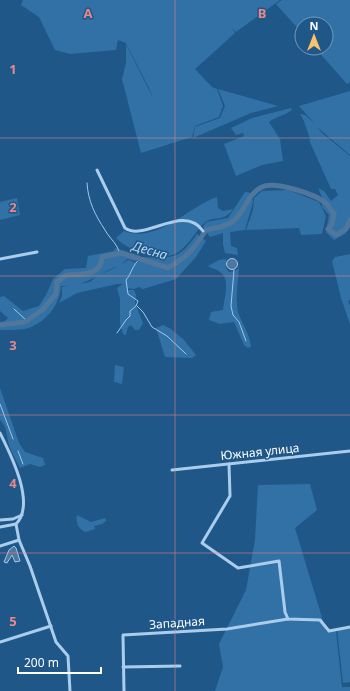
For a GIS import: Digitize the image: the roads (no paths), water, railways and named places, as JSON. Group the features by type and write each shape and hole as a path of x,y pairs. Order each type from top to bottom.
{"street":[{"path":"97,170 125,228 129,231 137,232 174,221 196,223 203,231"},
{"path":"0,259 36,252"},
{"path":"0,433 24,495 25,503 22,515 16,524 19,540 30,566 56,642 68,656 70,691"},
{"name":"Южная улица","path":"172,470 350,451"},
{"path":"229,464 230,496 202,543 238,568 278,561 285,612 288,619 320,620 330,631 350,626"},
{"path":"0,520 13,519 22,515"},
{"path":"0,527 16,524"},
{"path":"0,546 19,540"},
{"name":"Западная","path":"124,691 123,635 227,628 288,619"},
{"path":"0,642 51,626"},
{"path":"123,668 180,666"}],"waterway":[{"path":"87,183 90,202 95,213 120,254"},
{"name":"Десна","path":"0,325 25,322 42,310 56,294 57,282 67,275 84,274 94,271 101,263 102,257 122,253 168,268 190,252 206,230 232,222 240,214 253,194 262,187 285,187 322,200 334,214 332,224 328,229 336,235 346,229 350,220"},
{"path":"117,333 130,316 130,311 136,306 138,301 128,294 126,280 135,264 140,259"},
{"path":"234,270 231,306 233,315 239,322 246,341"},
{"path":"137,306 143,312 152,327 167,336 186,354"},
{"path":"14,309 27,321"},
{"path":"0,404 13,439"},
{"path":"18,451 23,464"}]}
